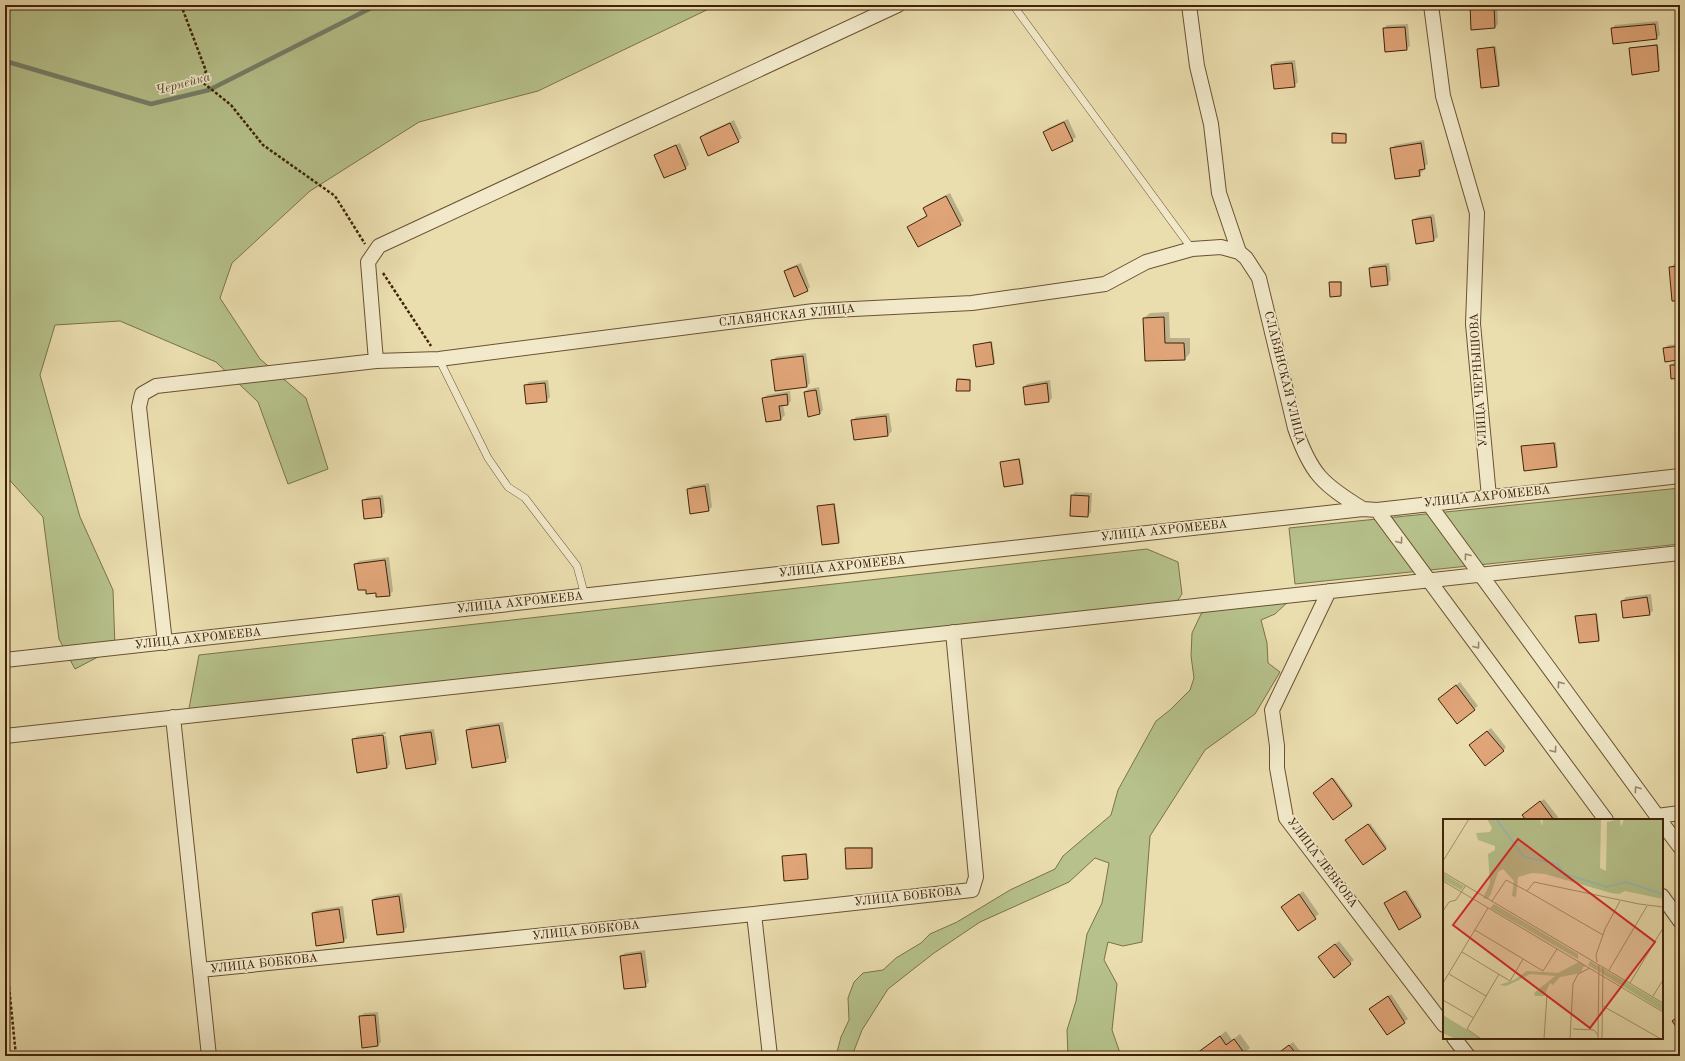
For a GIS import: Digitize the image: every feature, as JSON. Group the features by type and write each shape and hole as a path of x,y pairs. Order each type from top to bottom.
{"street":[{"path":"376,361 368,262 379,246 898,5"},
{"name":"СЛАВЯНСКАЯ УЛИЦА","path":"1189,5 1197,66 1211,124 1219,193 1239,252"},
{"name":"УЛИЦА ЧЕРНЫШОВА","path":"1431,5 1443,96 1477,213 1473,324 1489,497"},
{"name":"СЛАВЯНСКАЯ УЛИЦА","path":"165,643 139,407 142,394 156,386 376,361 439,359 814,311 972,303 1105,284 1146,262 1192,249 1221,247 1239,252 1246,258 1259,278 1284,386 1295,428 1303,451 1321,480 1339,495 1370,509"},
{"name":"УЛИЦА АХРОМЕЕВА","path":"5,660 1680,476"},
{"path":"1428,504 1659,819"},
{"path":"1370,509 1429,580 1605,819"},
{"path":"5,736 1680,553"},
{"name":"УЛИЦА ЛЕВКОВА","path":"1329,591 1272,710 1277,746 1277,768 1286,818 1443,1024"},
{"name":"УЛИЦА БОБКОВА","path":"200,970 754,914 972,890 976,876 953,632"},
{"path":"173,717 209,1056"},
{"path":"1663,819 1680,813"},
{"path":"1663,824 1680,847"},
{"path":"1663,897 1680,921"},
{"path":"754,914 770,1056"},
{"path":"1455,1039 1468,1056"}],"lane":[{"path":"1013,5 1192,249"},
{"path":"439,359 488,458 508,487 525,498 577,566 585,596"}],"path":[{"path":"181,5 206,71 201,81 231,105 263,145 335,196 439,359"},
{"path":"5,947 16,1056"}],"green space":[{"path":"5,5 717,5 538,91 419,122 310,191 232,263 220,298 260,359 306,398 328,469 288,484 258,402 216,362 120,321 55,325 40,375 80,517 113,590 115,648 75,669 59,639 43,517 5,475"},
{"path":"1680,488 1680,544 1295,584 1289,528"},
{"path":"1147,549 1178,562 1182,594 1170,612 188,714 199,655"},
{"path":"1290,600 1275,614 1261,620 1267,643 1268,663 1280,672 1255,714 1205,750 1150,836 1142,942 1123,946 1108,942 1104,960 1117,984 1112,1030 1121,1056 1068,1056 1067,1030 1076,1001 1087,934 1102,903 1109,863 1095,858 1069,882 980,922 934,953 888,989 862,1030 852,1056 836,1056 841,1037 849,1020 848,998 854,982 863,973 883,970 896,958 921,943 930,934 957,922 1010,890 1055,869 1063,856 1111,815 1118,790 1156,721 1170,710 1190,690 1194,678 1191,656 1192,633 1201,614 1207,609"}],"building":[{"path":"1470,5 1494,5 1495,28 1471,30"},
{"path":"1655,24 1657,39 1613,44 1611,28"},
{"path":"1405,27 1407,50 1385,52 1383,28"},
{"path":"1657,45 1659,71 1632,75 1629,48"},
{"path":"1494,47 1499,86 1481,88 1477,49"},
{"path":"1292,63 1295,87 1274,89 1271,65"},
{"path":"1064,122 1073,141 1052,151 1043,132"},
{"path":"730,123 739,142 708,156 700,137"},
{"path":"1332,133 1346,134 1346,143 1332,143"},
{"path":"1421,143 1425,169 1419,170 1420,176 1395,179 1390,148"},
{"path":"676,145 686,169 664,178 654,155"},
{"path":"946,196 961,225 918,247 907,227 927,216 923,208"},
{"path":"1431,217 1434,241 1416,244 1412,220"},
{"path":"797,266 808,291 794,297 784,271"},
{"path":"1386,266 1388,285 1371,287 1369,268"},
{"path":"1680,266 1680,301 1672,301 1669,267"},
{"path":"1329,282 1341,282 1341,296 1330,297"},
{"path":"1164,317 1165,343 1184,343 1185,360 1145,361 1143,318"},
{"path":"991,342 994,364 976,367 973,345"},
{"path":"1680,346 1680,378 1671,379 1670,365 1679,365 1678,360 1665,362 1663,348"},
{"path":"803,356 807,387 775,391 771,360"},
{"path":"957,379 970,380 970,391 956,391"},
{"path":"545,383 547,402 526,404 524,385"},
{"path":"1047,383 1049,402 1025,405 1023,387"},
{"path":"816,390 820,414 808,417 804,392"},
{"path":"787,394 788,405 779,406 781,420 766,422 762,398"},
{"path":"886,416 888,436 854,440 851,420"},
{"path":"1554,443 1557,467 1524,471 1521,446"},
{"path":"1019,459 1023,484 1004,487 1000,462"},
{"path":"705,486 709,511 690,514 687,489"},
{"path":"1071,495 1089,496 1088,517 1070,516"},
{"path":"380,498 382,517 364,519 362,500"},
{"path":"834,504 839,543 822,545 817,506"},
{"path":"385,560 390,596 376,597 376,593 366,594 366,590 358,590 354,564"},
{"path":"1647,597 1650,615 1623,618 1621,601"},
{"path":"1596,614 1599,641 1579,643 1575,616"},
{"path":"1456,685 1475,710 1457,724 1438,699"},
{"path":"499,725 506,762 472,768 466,730"},
{"path":"1487,731 1504,751 1485,766 1469,745"},
{"path":"431,732 436,764 406,769 400,736"},
{"path":"383,735 387,768 357,773 352,739"},
{"path":"1332,778 1352,806 1333,820 1313,793"},
{"path":"1540,801 1553,819 1525,819 1522,815"},
{"path":"1368,824 1386,849 1363,865 1345,840"},
{"path":"845,848 872,848 872,868 846,869"},
{"path":"806,854 808,879 784,881 782,856"},
{"path":"1405,891 1421,917 1399,930 1384,903"},
{"path":"1299,894 1316,919 1298,931 1281,907"},
{"path":"399,896 404,932 377,935 372,900"},
{"path":"339,909 344,942 316,946 312,913"},
{"path":"1335,944 1351,964 1334,978 1318,957"},
{"path":"641,953 646,987 624,989 620,956"},
{"path":"1388,996 1405,1023 1387,1035 1369,1009"},
{"path":"375,1015 378,1046 362,1048 359,1016"},
{"path":"1680,1015 1680,1032 1672,1021"},
{"path":"1220,1036 1226,1045 1234,1039 1245,1054 1243,1056 1193,1056"},
{"path":"1289,1045 1298,1056 1279,1056 1277,1054"}],"waterway":[{"name":"Чернейка","path":"5,61 151,104 209,90 377,5"}]}
